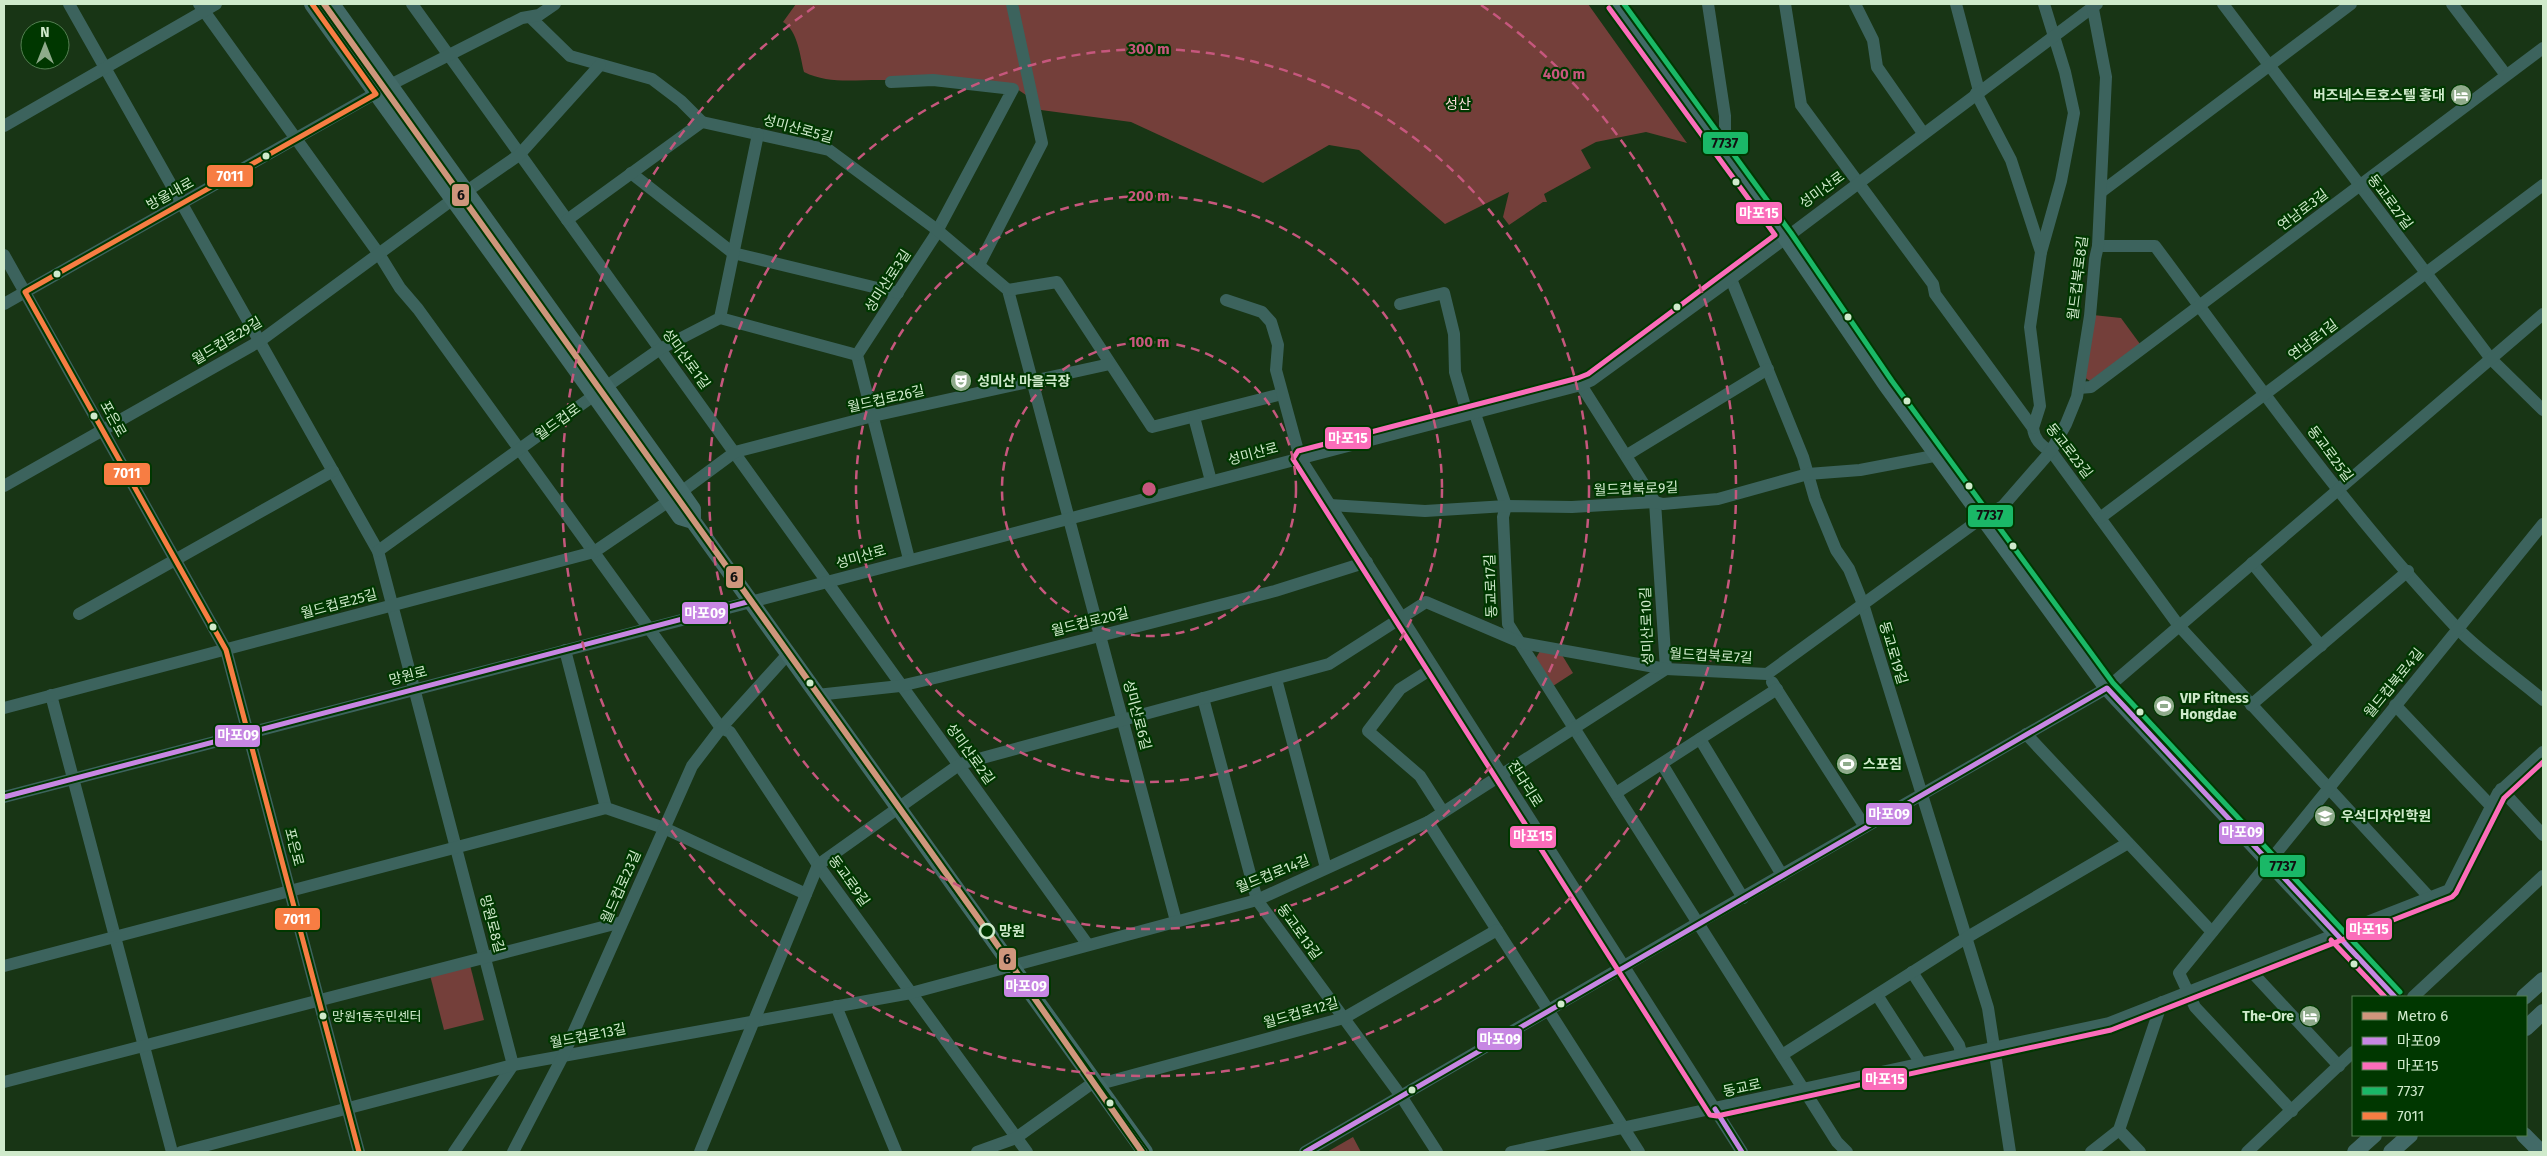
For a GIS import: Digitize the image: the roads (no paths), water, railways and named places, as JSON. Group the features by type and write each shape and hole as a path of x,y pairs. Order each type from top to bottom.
{"main road":[{"path":"312,4 452,200 601,390"},
{"path":"332,4 467,191 675,496 680,517 693,521 1145,1152"},
{"path":"1616,4 1785,237 1886,384 2107,688 2394,996"},
{"path":"349,56 362,45"},
{"path":"409,141 423,131"},
{"path":"2525,996 2543,980"},
{"path":"2527,1027 2543,1012"},
{"path":"2355,1152 2373,1136"},
{"path":"2390,1152 2409,1136"},
{"path":"2525,1136 2541,1152"}],"street":[{"name":"망원로8길","path":"68,4 378,551 394,604 513,1065"},
{"path":"4,126 105,68 202,8 216,4"},
{"name":"성미산로1길","path":"412,4 828,582"},
{"name":"방울내로","path":"4,304 390,85 522,18 539,15 554,4"},
{"path":"979,265 1042,143 1012,4"},
{"path":"1708,4 1726,116 1726,157"},
{"name":"동교로23길","path":"1785,4 1801,105 1932,284 1935,294 2033,428 2034,435 2044,448 2051,451 2179,626 2430,898"},
{"path":"1855,4 1873,40 1877,67 1924,133"},
{"path":"1956,4 1978,92 2011,160 2041,252"},
{"path":"2033,428 2040,406 2030,327 2041,252 2061,181 2074,113 2055,35 2044,4"},
{"name":"동교로27길","path":"2223,4 2491,359 2543,410"},
{"path":"2101,192 2351,4"},
{"path":"2452,4 2506,75"},
{"name":"성미산로","path":"750,601 1592,380 1731,279 2094,5"},
{"name":"월드컵북로8길","path":"1983,517 2003,506 2051,451 2066,424 2078,388 2090,316 2095,259 2098,246 2106,76 2094,5"},
{"name":"동교로9길","path":"202,8 379,254 400,288 418,309 721,728 730,732 818,864 1027,1152"},
{"path":"530,17 570,56 600,66 634,72 652,79 681,100 702,122 567,220"},
{"name":"연남로3길","path":"2078,388 2091,387 2543,48"},
{"path":"467,191 520,155 600,66"},
{"name":"성미산로3길","path":"857,355 934,237 936,229 1013,89 934,80 891,82"},
{"name":"성미산로5길","path":"702,122 829,150 936,229 1008,290"},
{"path":"758,134 720,318 857,355 910,559"},
{"path":"631,173 733,253 898,293"},
{"name":"연남로1길","path":"2100,518 2543,185"},
{"name":"월드컵로29길","path":"4,486 260,341 452,200"},
{"name":"동교로25길","path":"2098,246 2155,246 2338,490 2457,628 2543,700"},
{"name":"포은로","path":"4,255 226,650 358,1152"},
{"name":"동교로19길","path":"1731,279 1803,457 1815,499 1836,550 1849,569 1863,604 1988,1008 1995,1049"},
{"path":"1068,518 1008,290 1057,282 1152,427 1282,394"},
{"name":"동교로17길","path":"1400,304 1444,293 1454,334 1455,372 1506,506 1504,518 1508,624 1522,643 1837,1142 1847,1152"},
{"name":"잔다리로","path":"1226,300 1262,312 1271,322 1278,345 1276,370 1300,458 1742,1152"},
{"path":"1305,1152 2107,688 2543,314"},
{"name":"월드컵로","path":"378,551 660,349 720,318"},
{"name":"월드컵로26길","path":"675,496 735,452 872,416 1110,364"},
{"path":"1627,455 1768,369"},
{"name":"성미산로10길","path":"1502,777 1666,669 1655,502 1581,384"},
{"path":"1194,417 1211,481"},
{"name":"월드컵북로9길","path":"1330,505 1425,511 1506,506 1572,507 1655,502 1664,504 1718,499 1808,474 1860,470 1939,455"},
{"path":"79,614 333,471"},
{"name":"월드컵로25길","path":"4,708 594,552 675,496"},
{"name":"월드컵북로7길","path":"1401,618 1426,602 1522,643 1666,669 1767,674 1983,517"},
{"name":"성미산로6길","path":"1068,518 1176,921"},
{"name":"월드컵북로4길","path":"2188,992 2179,973 2543,524"},
{"name":"월드컵로20길","path":"817,695 900,686 1275,591 1367,562"},
{"path":"2252,563 2321,646"},
{"path":"2251,705 2408,571"},
{"name":"성미산로2길","path":"828,582 900,686 960,764 1088,945"},
{"name":"망원로","path":"4,797 750,601"},
{"path":"700,1152 818,864 960,764 1328,664 1401,618"},
{"path":"565,650 606,808"},
{"name":"월드컵로23길","path":"513,1152 563,1056 692,766 721,728 788,654"},
{"path":"1434,668 1400,689 1368,731 1420,776 1443,812"},
{"path":"1767,674 1865,827"},
{"path":"1276,679 1326,868"},
{"path":"1616,793 1777,690"},
{"path":"51,695 172,1152"},
{"name":"동교로13길","path":"1203,698 1257,900 1401,1096 1437,1152"},
{"path":"2395,705 2491,806"},
{"path":"2026,734 2212,932"},
{"path":"1700,740 1782,876"},
{"name":"동교로","path":"1510,1152 1922,1065 2109,1023 2249,969 2430,898 2453,886 2501,789 2543,752"},
{"path":"1662,764 1743,898"},
{"name":"월드컵로14길","path":"1010,966 1257,900 1428,822 1502,777"},
{"path":"2501,789 2543,835"},
{"path":"4,966 606,808 664,828 806,894"},
{"path":"1428,822 1639,1152"},
{"path":"1782,1055 1966,938 2128,843"},
{"path":"2414,996 2543,876"},
{"path":"4,1082 622,922"},
{"name":"월드컵로12길","path":"1095,1083 1344,1018 1497,930"},
{"name":"월드컵로13길","path":"181,1152 513,1065 911,993 1010,966"},
{"path":"2249,969 2339,1066"},
{"path":"1912,972 1959,1045 1962,1056"},
{"path":"2188,992 2195,1007 2292,1111"},
{"path":"1877,995 1922,1065"},
{"path":"2091,1152 2120,1130 2162,1002"},
{"path":"836,1006 896,1152"},
{"path":"1995,1049 2010,1152"},
{"path":"2248,1152 2352,1053"},
{"path":"454,1152 513,1065"},
{"path":"976,1152 1016,1138 1095,1083"},
{"path":"2120,1130 2140,1152"}],"metro line":[{"name":"6","path":"324,4 991,936 1142,1152"}],"place":[{"name":"버즈네스트호스텔 홍대","path":"2461,95"},
{"name":"성미산 마을극장","path":"961,381"},
{"name":"VIP Fitness Hongdae","path":"2164,706"},
{"name":"스포짐","path":"1847,764"},
{"name":"우석디자인학원","path":"2325,816"},
{"name":"망원","path":"987,931"},
{"name":"망원1동주민센터","path":"323,1016"},
{"name":"The-Ore","path":"2310,1016"}],"park label":[{"name":"성산","path":"1458,104"}]}
